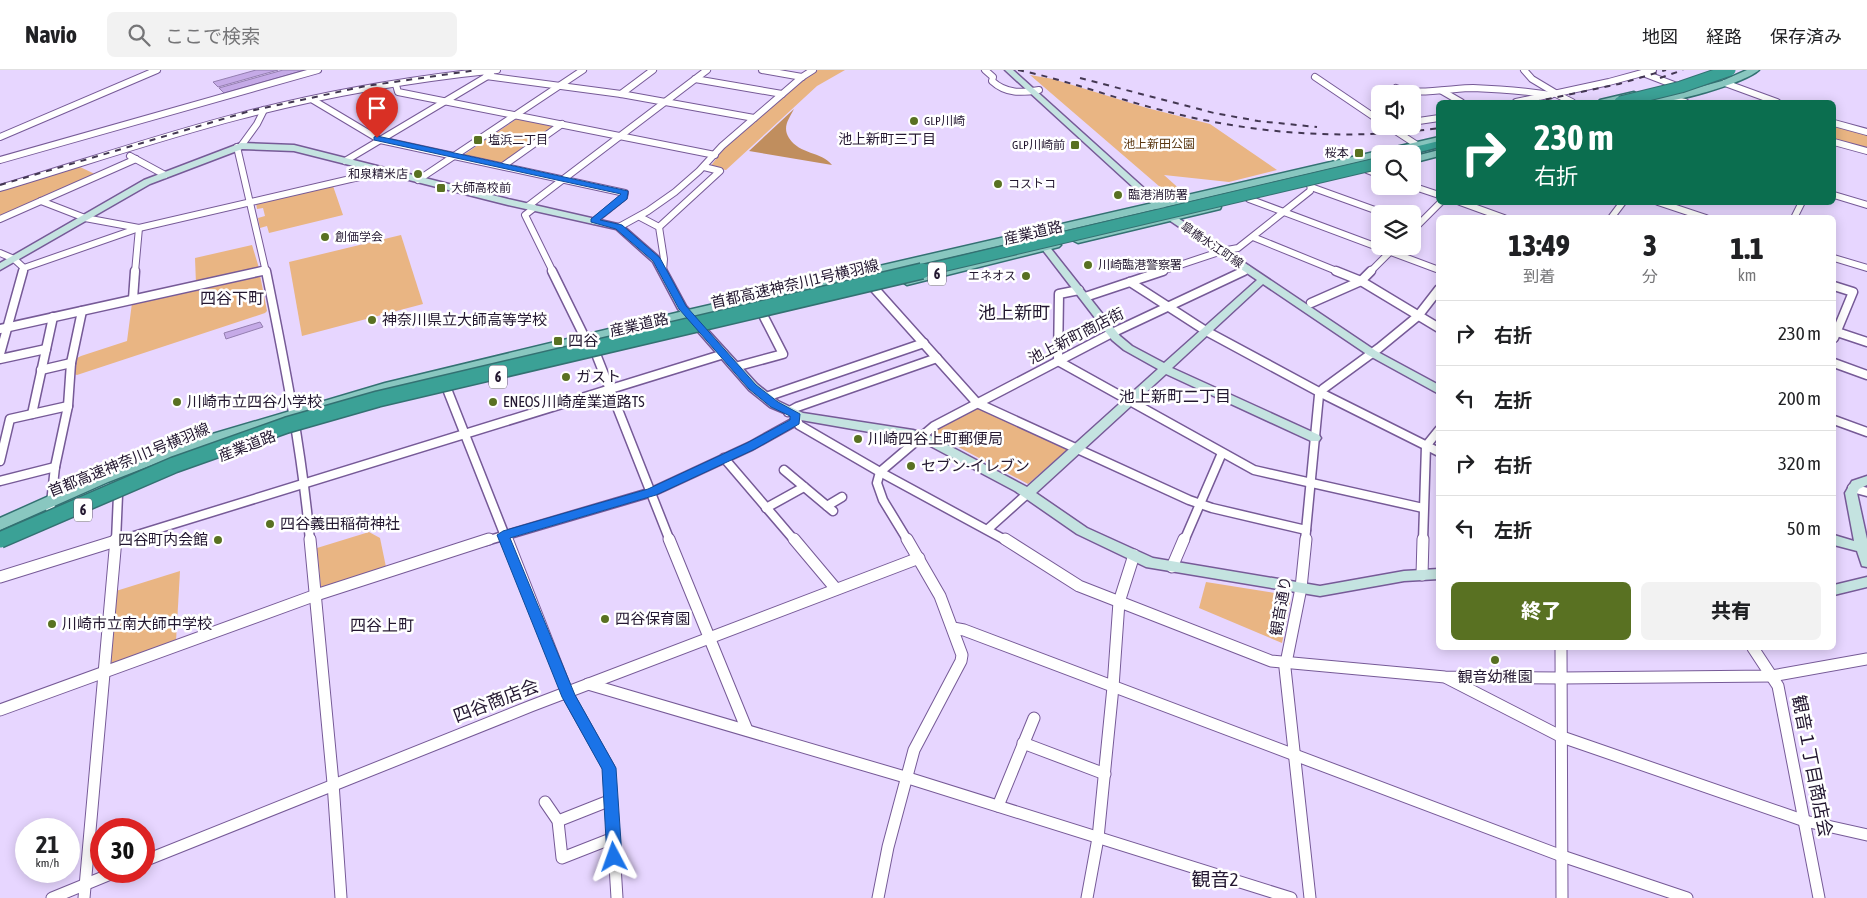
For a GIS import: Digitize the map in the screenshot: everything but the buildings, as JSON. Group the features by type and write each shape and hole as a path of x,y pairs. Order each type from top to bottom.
{"highway":[{"path":"1628,100 1685,86 1730,70"},
{"path":"1649,100 1690,90 1744,70"},
{"path":"1421,148 1436,145"},
{"path":"1421,151 1436,152"},
{"name":"首都高速神奈川1号横羽線","path":"0,532 101,487 220,440 286,418 378,392 1371,160"},
{"name":"首都高速神奈川1号横羽線","path":"0,540 174,465 287,425 370,401 1371,166"}],"main road":[{"path":"1612,100 1677,85 1722,70"},
{"path":"1666,100 1726,83 1755,70"},
{"name":"産業道路","path":"1421,148 1436,141"},
{"path":"1421,157 1436,153"},
{"name":"産業道路","path":"0,548 161,476 295,421 385,387 688,314 1162,204 1371,158"},
{"name":"産業道路","path":"0,524 170,452 295,421 447,389 969,267 1310,186 1371,169"}],"street":[{"path":"0,137 157,70"},
{"path":"0,160 318,70"},
{"path":"345,161 497,70"},
{"path":"0,188 264,110 432,78 497,70"},
{"path":"418,180 583,70"},
{"path":"621,94 653,70"},
{"path":"585,338 526,215 531,207 564,179 707,70"},
{"path":"762,70 802,77"},
{"path":"619,227 640,217 683,186 754,118 802,77 813,70"},
{"path":"985,70 993,77 992,82 1000,88 1016,92 1036,91"},
{"name":"皐橋水江町線","path":"1009,70 1036,91 1176,217 1311,303 1376,350 1436,380"},
{"name":"皐橋水江町線","path":"1016,70 1036,91"},
{"path":"1524,70 1526,74 1555,94 1568,100"},
{"path":"1636,70 1695,92"},
{"path":"1526,100 1653,70"},
{"path":"486,76 621,94 754,118"},
{"path":"1315,77 1371,115"},
{"path":"696,79 782,94"},
{"path":"1726,83 1773,100"},
{"path":"396,85 398,92 715,155"},
{"path":"1421,91 1476,88 1555,94"},
{"path":"1442,91 1458,100"},
{"path":"1671,99 1676,100"},
{"path":"313,100 380,140 625,193 624,197 594,221"},
{"path":"264,110 257,124 239,146 249,203 266,270 305,483 333,783 341,898"},
{"path":"1421,121 1436,118"},
{"path":"1836,123 1867,132"},
{"path":"503,166 562,124"},
{"path":"1398,135 1409,145"},
{"path":"1836,143 1867,151"},
{"path":"0,267 142,185 165,175 239,146 292,148 418,180 619,227 657,260 682,307 753,387 793,416 880,472 988,529 1079,586 1271,661 1445,678 1562,678 1772,676 1867,659"},
{"path":"121,151 165,175"},
{"path":"0,219 136,159"},
{"path":"1346,162 1371,172"},
{"path":"659,227 720,171 704,167"},
{"path":"24,268 139,228 359,177 376,169"},
{"path":"1371,208 1310,186 1310,191 1254,237 1227,251 1130,282 1082,294 1059,294 1058,361 1254,470 1423,508"},
{"path":"1421,189 1436,194"},
{"path":"1836,196 1867,205"},
{"path":"1249,199 1371,245"},
{"path":"41,201 84,218 139,228"},
{"path":"1421,219 1437,205"},
{"path":"1468,205 1496,215"},
{"path":"1667,205 1697,215"},
{"path":"640,217 659,227"},
{"path":"659,227 664,259 662,271"},
{"path":"133,299 139,228"},
{"path":"1254,237 1361,281 1436,326"},
{"path":"1045,248 1116,338 1128,348 1165,369 1315,438"},
{"name":"皐橋水江町線","path":"1227,251 1263,279 1436,388"},
{"path":"0,253 14,259 24,268"},
{"path":"1311,303 1361,281 1387,255"},
{"path":"1398,255 1436,269"},
{"path":"1836,259 1867,268"},
{"path":"0,354 4,328 24,268"},
{"name":"池上新町商店街","path":"880,472 934,426 1112,333 1248,268"},
{"path":"4,328 266,270"},
{"path":"988,529 1263,279"},
{"path":"1130,282 1206,331 1321,393 1436,451"},
{"path":"1836,287 1853,292 1836,332"},
{"path":"874,288 977,404 1199,504 1306,530"},
{"path":"1321,393 1418,316 1436,293"},
{"path":"48,526 55,467 68,406 71,363 82,311"},
{"path":"735,367 783,354 763,315"},
{"path":"32,414 53,317"},
{"path":"1836,334 1867,342"},
{"path":"766,397 924,343"},
{"path":"0,359 46,349"},
{"path":"596,354 708,637 747,730"},
{"path":"0,577 724,354"},
{"path":"0,710 316,595 503,535 652,492 724,458 793,416 797,407 937,358"},
{"path":"41,370 71,363"},
{"path":"1836,365 1867,375"},
{"path":"447,389 466,434 503,535 568,692 609,768 617,898"},
{"name":"観音通り","path":"1310,898 1284,668 1301,588 1321,393"},
{"path":"1,456 10,419 68,406"},
{"path":"793,416 922,437 993,474 1082,531 1151,563 1301,588 1333,590 1404,576 1436,574"},
{"path":"1836,421 1867,432"},
{"path":"1422,575 1426,446 1436,434"},
{"path":"1172,567 1222,453"},
{"path":"724,458 836,589"},
{"path":"0,481 55,467"},
{"path":"784,470 830,509 842,497"},
{"path":"878,898 905,777 921,734 961,662 962,655 940,596 920,558 883,500 877,483 880,472"},
{"path":"1867,480 1858,483 1852,488 1851,500 1864,544 1867,562"},
{"path":"766,508 804,487"},
{"path":"1852,488 1867,492"},
{"path":"84,898 116,542 118,495"},
{"path":"1836,533 1864,544"},
{"path":"1836,540 1864,544"},
{"path":"1087,898 1098,838 1105,774 1119,602 1134,555"},
{"name":"四谷商店会","path":"155,856 333,783 708,637 920,558"},
{"path":"1836,590 1867,582"},
{"path":"953,628 964,630 1113,688 1562,856 1686,898"},
{"path":"1561,650 1562,898"},
{"name":"観音１丁目商店会","path":"1754,650 1778,686 1819,898"},
{"path":"1445,678 1562,737 1805,821 1867,835"},
{"path":"588,684 905,777 1291,898"},
{"path":"998,806 1034,718"},
{"path":"1023,743 1105,774"},
{"path":"558,821 611,800"},
{"path":"545,802 558,821 562,858 613,838"},
{"path":"52,898 91,883"}],"green space":[{"path":"818,70 845,70 817,86 726,170 710,167 725,147 808,76"},
{"name":"池上新田公園","path":"1030,75 1053,79 1147,108 1210,124 1277,170 1229,182 1164,175 1184,193 1167,193"},
{"path":"518,118 556,125 501,164 462,156"},
{"path":"1836,124 1867,133 1867,148 1836,140"},
{"path":"80,167 97,175 0,217 0,190"},
{"path":"333,186 343,215 269,233 267,226 260,228 258,218 265,216 263,208 257,209 256,203"},
{"path":"401,235 423,304 302,336 289,262"},
{"path":"252,245 259,268 196,284 195,258"},
{"path":"260,275 267,311 265,313 77,375 74,374 77,358 127,341 132,303"},
{"path":"975,408 1068,449 1028,484 934,434 939,427"},
{"path":"369,532 380,538 386,567 327,589 321,588 317,548"},
{"path":"180,571 176,641 117,663 111,663 116,591"},
{"path":"1206,582 1287,595 1291,598 1282,643 1199,608"}],"shaded area":[{"path":"256,70 278,70 218,87 213,82"},
{"path":"283,70 305,70 224,93 219,88"},
{"path":"794,109 786,127 789,138 799,147 822,157 832,165 749,151"},
{"path":"260,322 263,327 226,339 224,333"}],"railway":[{"path":"0,185 250,111 366,86 477,70"},
{"path":"1018,70 1161,110 1230,125 1264,130 1299,133 1369,134 1436,128"},
{"path":"1543,100 1619,84 1666,70"},
{"path":"1660,78 1683,70"},
{"path":"1080,78 1214,113 1258,121 1317,127"}],"place":[{"name":"GLP川崎","path":"914,121"},
{"name":"塩浜二丁目","path":"478,140"},
{"name":"GLP川崎前","path":"1075,145"},
{"name":"桜本","path":"1359,153"},
{"name":"和泉精米店","path":"418,174"},
{"name":"コストコ","path":"998,184"},
{"name":"大師高校前","path":"441,188"},
{"name":"臨港消防署","path":"1118,195"},
{"name":"創価学会","path":"325,237"},
{"name":"川崎臨港警察署","path":"1088,265"},
{"name":"エネオス","path":"1026,276"},
{"name":"神奈川県立大師高等学校","path":"372,320"},
{"name":"四谷","path":"558,341"},
{"name":"ガスト","path":"566,377"},
{"name":"川崎市立四谷小学校","path":"177,402"},
{"name":"ENEOS 川崎産業道路TS","path":"493,402"},
{"name":"川崎四谷上町郵便局","path":"858,439"},
{"name":"セブン-イレブン","path":"911,466"},
{"name":"四谷義田稲荷神社","path":"270,524"},
{"name":"四谷町内会館","path":"218,540"},
{"name":"四谷保育園","path":"605,619"},
{"name":"川崎市立南大師中学校","path":"52,624"},
{"name":"観音幼稚園","path":"1495,660"}],"district":[{"name":"池上新町三丁目","path":"887,139"},
{"name":"四谷下町","path":"232,298"},
{"name":"池上新町","path":"1014,313"},
{"name":"池上新町二丁目","path":"1175,396"},
{"name":"四谷上町","path":"382,625"},
{"name":"観音2","path":"1215,879"}],"route":[{"path":"377,138 625,193 624,197 594,221 619,227 657,260 682,307 753,387 774,404 795,414 796,422 751,446 652,492 503,535 569,697 592,735 611,773 614,857"}]}
